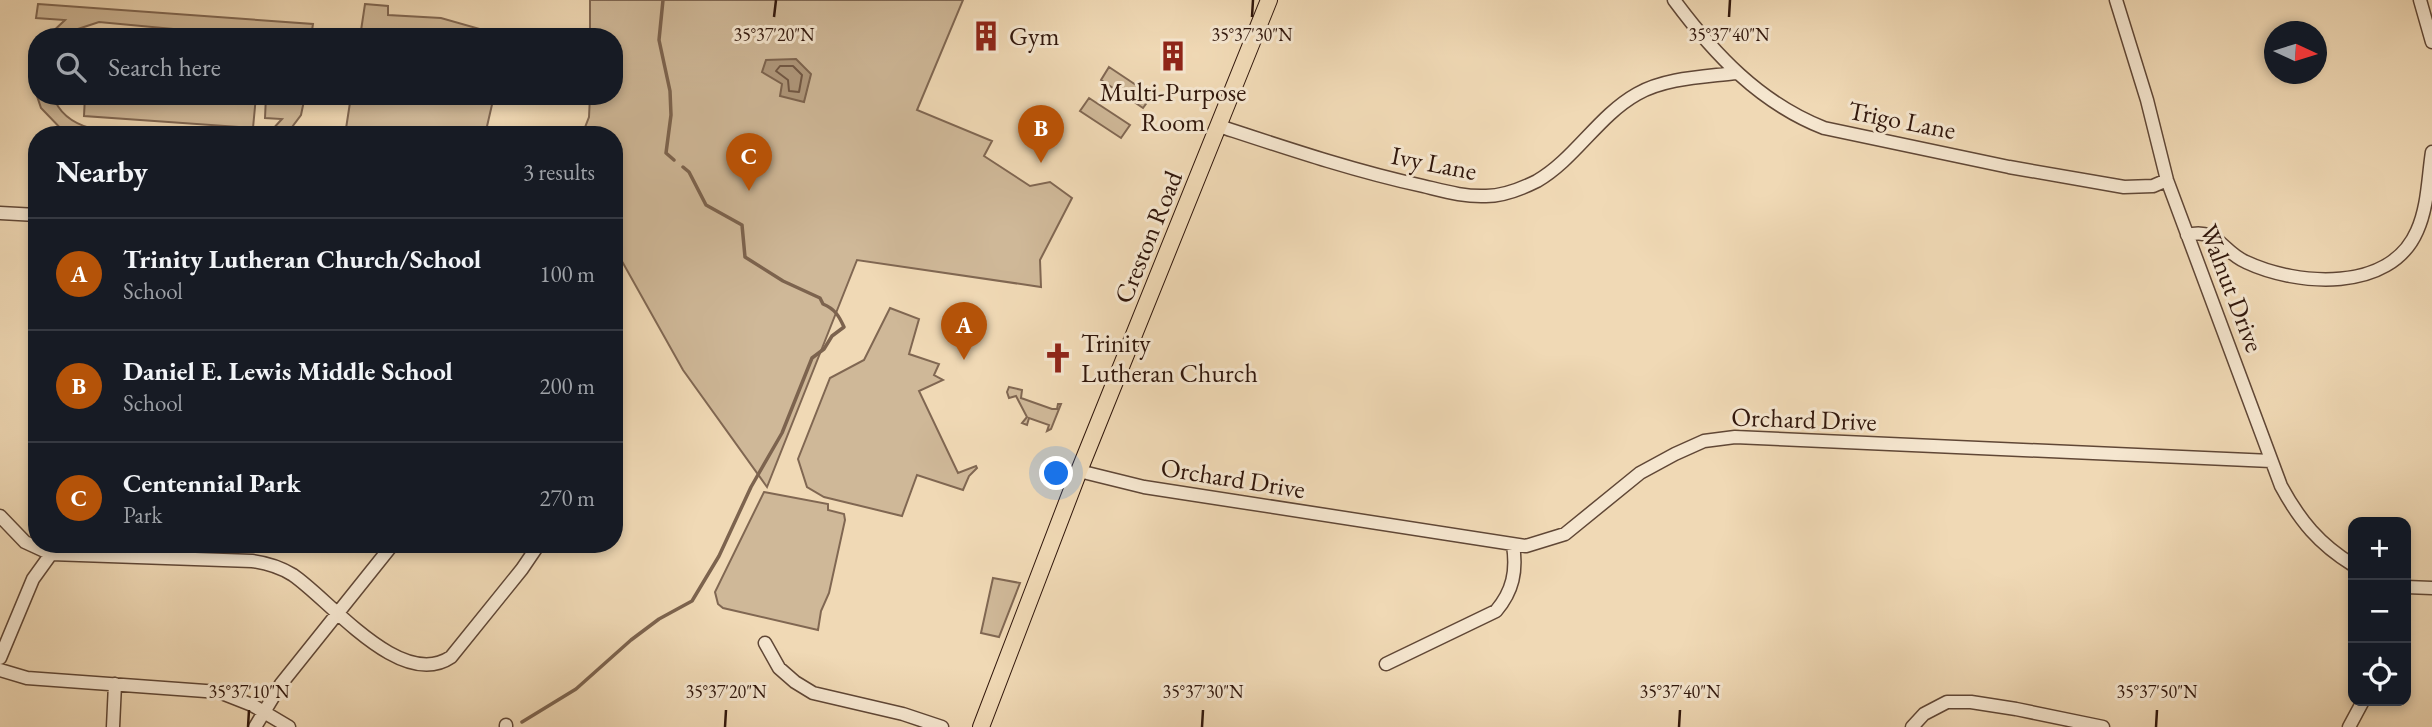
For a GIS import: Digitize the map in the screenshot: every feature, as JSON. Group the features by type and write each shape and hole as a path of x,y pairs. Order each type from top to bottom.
{"main road":[{"name":"Creston Road","path":"981,727 1079,471 1269,0"}],"street":[{"name":"Trigo Lane","path":"1674,0 1735,73 1780,107 1824,128 2009,167 2124,187 2153,186 2167,180"},
{"name":"Walnut Drive","path":"2116,0 2147,100 2167,180 2271,461 2286,494 2304,523 2324,546 2348,562"},
{"path":"2420,0 2432,43"},
{"name":"Ivy Lane","path":"1219,127 1397,180 1465,196 1488,196 1510,193 1555,169 1617,108 1636,94 1675,82 1735,73"},
{"path":"2187,235 2201,231 2209,234 2242,260 2268,272 2316,279 2347,278 2372,272 2392,262 2406,249 2417,231 2424,211 2432,152"},
{"path":"0,213 28,215"},
{"name":"Orchard Drive","path":"1079,471 1144,487 1526,546 1565,534 1640,473 1704,441 1735,437 2271,461"},
{"path":"0,516 28,543"},
{"path":"1385,664 1496,611 1513,584 1516,563 1513,545"},
{"path":"255,727 281,684 386,553"},
{"path":"0,658 33,579 51,554 265,563 291,574 391,654 418,665 441,664 451,657 533,553"},
{"path":"2411,587 2432,588"},
{"path":"765,643 779,668 813,693 904,714 942,727"},
{"path":"0,670 27,678 219,692 264,711 289,727"},
{"path":"113,727 115,684"},
{"path":"1912,727 1924,714 1947,702 1971,702 2103,727"},
{"path":"2349,727 2360,706"}],"shaded area":[{"path":"590,0 963,0 917,110 992,141 984,156 1030,186 1050,182 1072,198 1040,260 1041,287 857,260 767,487 683,370 623,263 623,126 586,126 590,105 623,105 623,28 590,28"},
{"path":"38,4 313,24 312,28 163,28 99,22 81,28 57,28 65,20 36,18"},
{"path":"365,4 388,6 388,15 441,18 476,28 361,28"},
{"path":"1109,67 1148,93 1145,98 1148,101 1143,108 1101,80"},
{"path":"1089,98 1130,125 1121,138 1080,111"},
{"path":"40,105 58,105 72,120 84,126 58,126"},
{"path":"85,105 255,105 253,126 84,116"},
{"path":"266,105 303,105 301,115 293,126 276,126 282,119 265,118"},
{"path":"350,105 492,105 487,126 346,126"},
{"path":"890,308 919,319 909,354 939,364 934,375 943,380 919,391 958,473 976,466 977,468 969,476 963,490 917,475 902,516 824,497 807,487 798,459 830,378 864,360"},
{"path":"1009,387 1022,390 1021,398 1052,409 1057,409 1058,404 1061,404 1051,429 1047,431 1049,425 1029,418 1027,425 1022,423 1027,417 1016,396 1009,398"},
{"path":"764,492 828,504 828,510 844,514 845,520 829,593 821,611 818,630 723,608 718,604 715,592"},
{"path":"993,578 1020,583 999,637 981,633"}],"water":[{"path":"796,59 811,74 804,102 780,96 782,84 762,72 766,60"}],"waterway":[{"path":"663,0 659,40 670,91 671,115 666,153 674,160"},
{"path":"522,722 576,689 659,619 692,601 719,556 751,487 782,433 812,358 844,327 836,313 823,304 820,298 783,281 745,257 742,225 706,205 689,172 683,167"}],"place":[{"name":"Gym","path":"986,36"},
{"name":"Multi-Purpose Room","path":"1173,56"},
{"name":"Daniel E. Lewis Middle School","path":"1041,163"},
{"name":"Centennial Park","path":"749,191"},
{"name":"Trinity Lutheran Church","path":"1058,358"},
{"name":"Trinity Lutheran Church/School","path":"964,360"}]}
